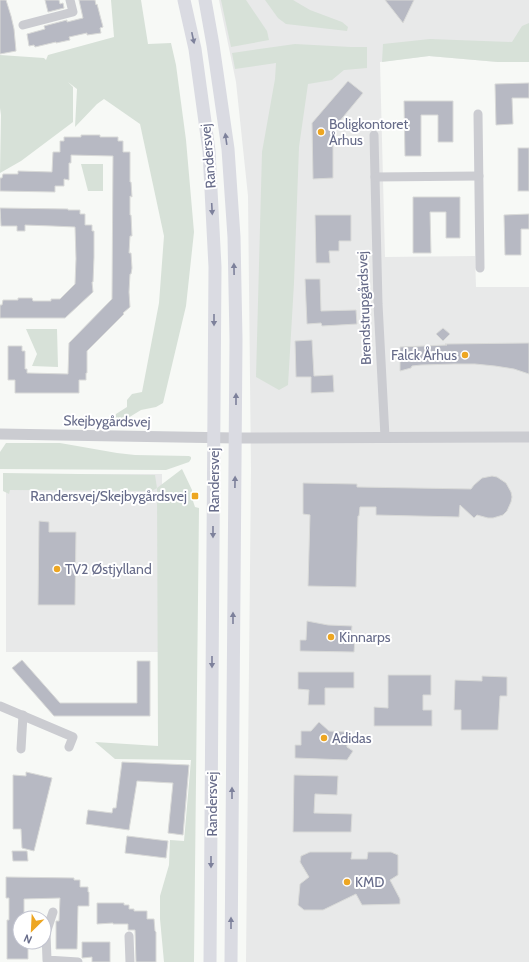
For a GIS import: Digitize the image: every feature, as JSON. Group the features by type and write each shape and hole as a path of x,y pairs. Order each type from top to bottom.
{"main road":[{"name":"Randersvej","path":"184,0 195,49 209,151 215,267 210,962"},
{"name":"Randersvej","path":"205,0 228,149 234,237 236,339 231,962"}],"street":[{"path":"23,25 73,12 70,0"},
{"path":"478,114 480,268"},
{"name":"Brendstrupgårdsvej","path":"374,135 378,304 385,437"},
{"path":"375,177 479,176"},
{"name":"Skejbygårdsvej","path":"0,434 235,438"},
{"path":"235,438 529,438"},
{"path":"0,706 73,737 69,747"},
{"path":"21,749 23,715"},
{"path":"53,912 46,933 47,960 78,962"},
{"path":"129,936 130,962"}],"shaded area":[{"path":"111,0 141,0 148,44 171,43 176,65 186,140 194,232 186,306 163,403 156,407 141,410 123,421 114,421 116,414 127,407 127,400 132,394 142,392 159,303 164,236 140,124 104,99 97,104 75,127 77,89 68,82 73,87 73,122 21,161 0,173 0,55 44,58 46,60 48,55 114,37"},
{"path":"219,0 529,0 529,62 498,62 429,56 380,62 385,257 475,256 476,287 529,287 529,962 246,962 251,470 248,196 236,82"},
{"path":"221,0 246,0 267,31 269,40 231,47"},
{"path":"265,0 293,0 310,10 342,22 348,27 347,31 286,24 278,18"},
{"path":"529,23 529,62 498,62 429,56 382,62 383,44 430,39 512,42 522,26"},
{"path":"295,44 367,47 367,68 344,70 332,80 308,84 299,147 294,283 288,385 279,390 256,377 262,152 275,79 276,63 235,69 232,53"},
{"path":"81,164 103,164 103,191 88,191"},
{"path":"26,329 57,329 58,367 32,366 37,354"},
{"path":"6,443 60,443 117,453 135,455 189,456 191,459 189,462 166,470 0,469 0,452"},
{"path":"182,469 192,490 192,498 195,507 199,508 194,962 164,962 160,919 160,896 169,865 170,840 184,841 191,760 115,759 95,742 158,746 157,488"},
{"path":"3,473 155,475 157,488 152,491 10,490 9,494 3,491"},
{"path":"6,474 162,474 162,652 6,652"}],"building":[{"path":"0,0 6,0 14,29 16,51 0,54"},
{"path":"45,0 59,0 60,4 63,3 64,8 48,12"},
{"path":"79,0 95,0 103,27 100,28 101,33 87,35 87,33 69,37 70,40 35,47 34,45 29,46 27,34 45,29 44,26 67,20 67,22 83,18"},
{"path":"385,0 414,0 403,23"},
{"path":"348,81 363,93 334,128 333,178 313,179 312,123"},
{"path":"529,83 529,98 512,98 513,124 496,125 495,84"},
{"path":"404,101 453,101 453,142 438,142 438,115 421,115 421,156 405,156"},
{"path":"81,135 118,137 118,141 123,141 123,152 130,152 130,182 132,197 130,196 130,215 132,236 130,236 129,253 131,253 132,268 130,274 129,292 130,307 87,351 86,380 79,380 79,393 15,393 15,380 8,380 8,346 22,346 22,351 25,351 25,369 27,369 27,373 68,374 69,343 112,299 113,156 71,155 71,163 69,163 69,180 64,179 64,186 55,186 55,192 0,191 0,178 2,178 3,174 18,174 18,171 52,172 53,152 60,152 60,141 64,141 64,137 81,137"},
{"path":"518,148 529,148 529,191 518,191"},
{"path":"413,197 460,197 460,238 446,238 446,212 430,212 431,253 413,253"},
{"path":"0,208 80,210 80,214 85,214 85,225 92,225 92,231 94,231 93,292 65,318 0,318 0,305 2,305 3,300 32,298 33,301 51,301 51,299 60,299 75,284 76,259 75,227 25,225 25,231 17,231 17,226 1,226"},
{"path":"529,214 529,229 521,229 521,255 505,255 504,215"},
{"path":"315,215 351,215 351,241 339,241 339,251 329,251 330,263 316,263"},
{"path":"305,279 320,279 321,311 356,310 357,324 322,326 321,323 307,324"},
{"path":"443,328 450,334 443,341 436,334"},
{"path":"312,340 314,376 333,375 334,392 311,393 311,377 296,377 295,341"},
{"path":"529,343 529,374 514,369 475,364 421,365 412,366 411,368 400,371 400,347 447,345 445,344"},
{"path":"492,476 497,477 506,483 512,497 507,511 503,515 493,518 477,515 474,518 460,505 459,517 376,515 376,507 360,507 358,516 356,587 308,586 310,515 303,514 303,483 357,484 357,487 471,489 482,478"},
{"name":"TV2 Østjylland","path":"39,521 49,522 49,532 76,532 75,605 38,605"},
{"name":"Kinnarps","path":"307,621 328,625 352,626 351,638 355,638 354,652 300,651 300,640 306,640"},
{"path":"22,660 60,703 137,703 137,661 150,661 150,716 54,716 12,668"},
{"path":"298,672 354,672 354,688 325,688 325,705 308,705 309,690 298,689"},
{"path":"388,675 431,675 431,695 423,695 423,710 432,710 432,726 374,726 374,707 388,708"},
{"path":"482,676 507,677 507,696 500,696 498,730 461,730 461,710 454,710 455,680 482,681"},
{"name":"Adidas","path":"319,722 329,731 347,732 347,747 353,751 347,760 295,758 295,745 301,745 301,731 311,731"},
{"path":"122,762 189,765 183,835 168,833 173,783 137,781 129,830 86,824 88,810 112,813 113,808 116,808"},
{"path":"26,772 52,778 34,851 22,848 21,829 13,829 13,775 26,776"},
{"path":"294,775 338,776 337,795 315,794 314,813 352,814 351,832 293,832"},
{"path":"127,836 168,841 166,858 125,853"},
{"path":"12,851 27,851 28,861 13,861"},
{"name":"KMD","path":"310,852 352,852 351,859 367,859 368,852 391,852 398,855 398,875 390,880 400,899 400,904 362,905 356,894 323,910 304,910 298,905 300,884 309,877 300,862 301,856"},
{"path":"6,877 74,878 74,880 80,880 80,887 88,887 89,906 78,906 77,949 56,949 56,921 59,921 60,898 24,899 24,910 12,910 12,950 28,950 28,959 7,959 7,920 9,920 9,898 6,898"},
{"path":"97,903 124,903 124,905 129,905 129,909 134,909 134,911 147,911 147,919 154,919 156,932 156,962 136,962 135,930 128,930 128,924 97,924"},
{"path":"82,942 110,942 110,962 92,962 92,957 82,958"}],"place":[{"name":"Boligkontoret Århus","path":"321,132"},
{"name":"Falck Århus","path":"465,355"},
{"name":"Randersvej/Skejbygårdsvej","path":"195,496"},
{"name":"TV2 Østjylland","path":"57,569"},
{"name":"Kinnarps","path":"331,637"},
{"name":"Adidas","path":"324,738"},
{"name":"KMD","path":"347,882"}]}
